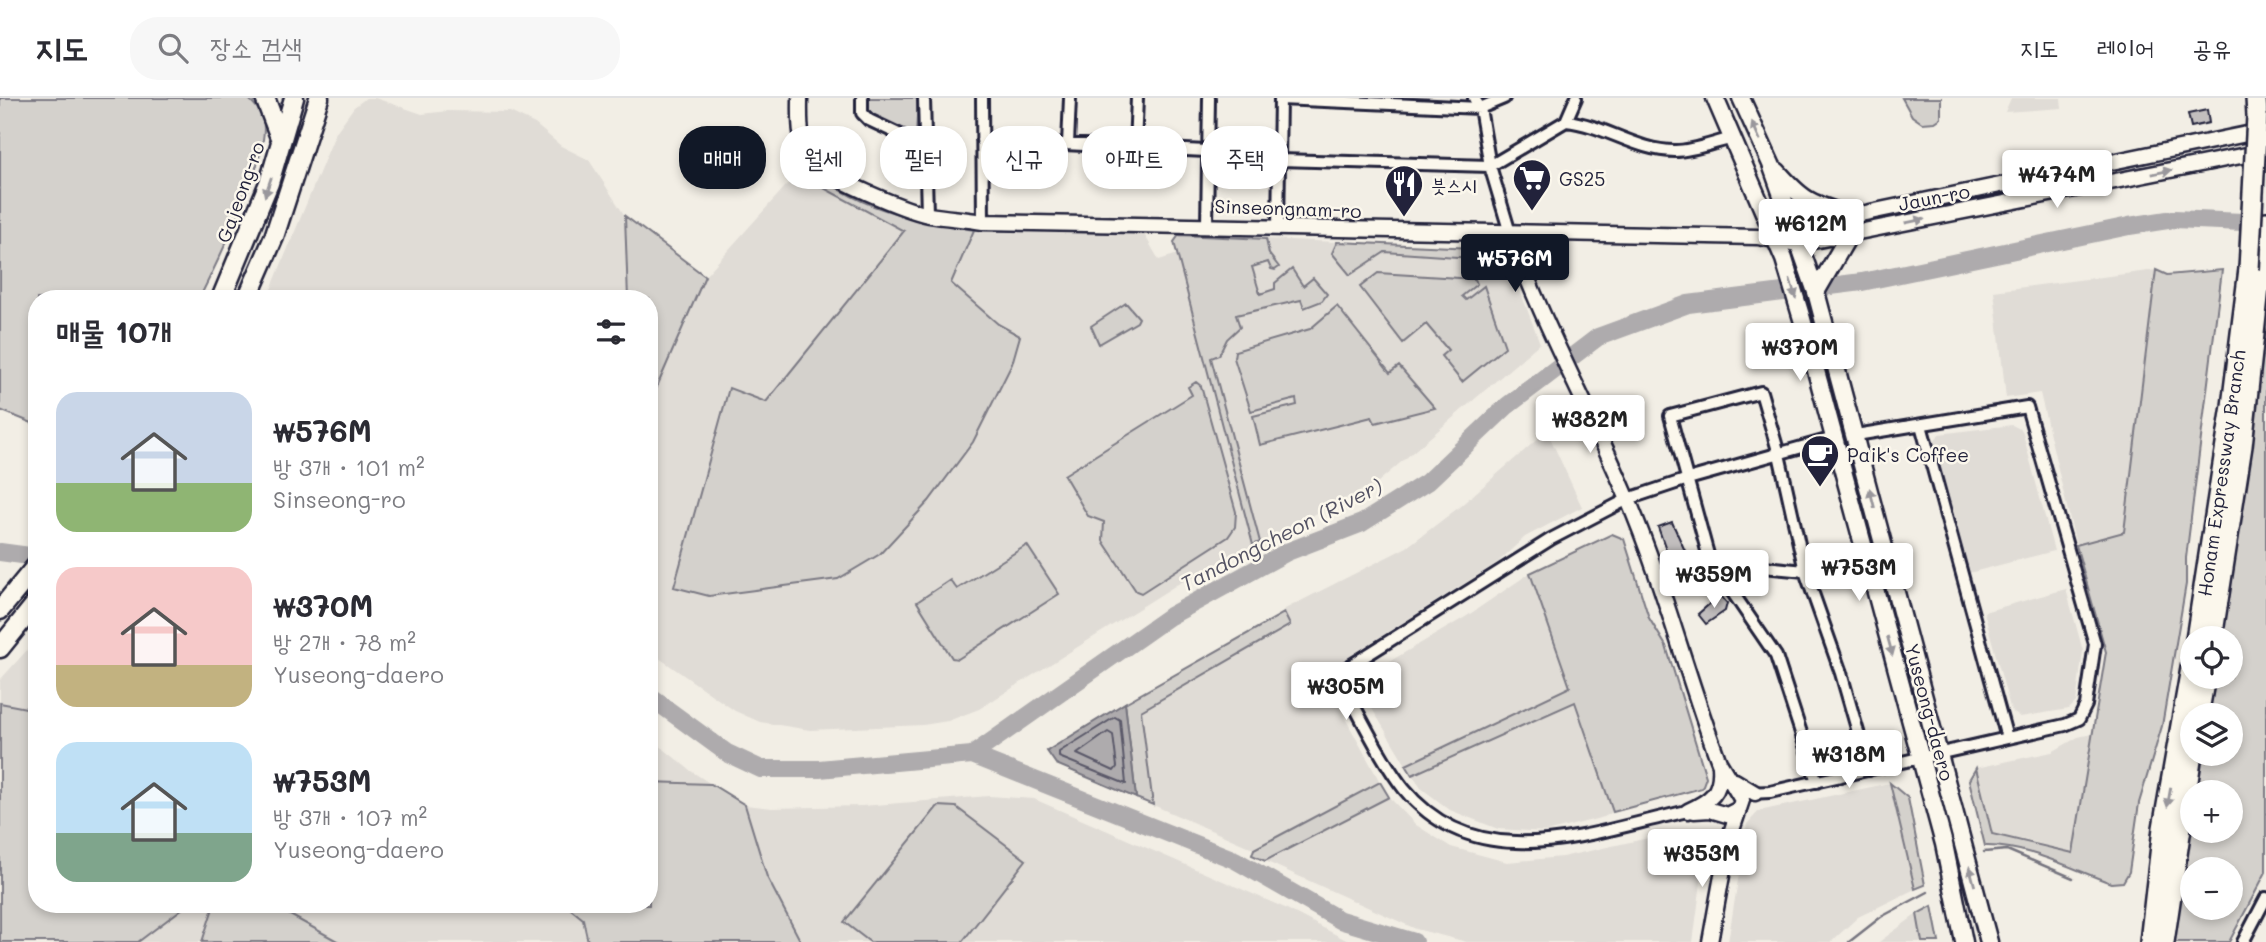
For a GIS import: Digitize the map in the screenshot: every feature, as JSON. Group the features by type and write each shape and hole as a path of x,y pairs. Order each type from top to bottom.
{"highway":[{"name":"Honam Expressway Branch","path":"2214,626 2242,446 2256,270 2260,115"},
{"name":"Honam Expressway Branch","path":"2198,626 2232,406 2266,222"},
{"path":"2150,942 2163,828 2187,689"},
{"path":"2164,942 2190,766"}],"main road":[{"path":"265,98 282,141"},
{"name":"Gajeong-ro","path":"224,290 261,204 295,98"},
{"path":"251,290 274,237 319,98"},
{"name":"Yuseong-daero","path":"1715,98 1784,259 1802,319 1944,844 1964,942"},
{"name":"Yuseong-daero","path":"1741,98 1771,164 1816,292 1989,942"},
{"path":"1771,164 1800,197 1811,204 1851,216"},
{"path":"1816,292 1849,235"},
{"path":"0,610 28,576"},
{"path":"0,648 28,613"}],"street":[{"name":"Sinseongnam-ro","path":"800,98 800,129 804,146 813,162 829,174 927,215 983,222 1775,239"},
{"path":"862,98 862,113 882,126"},
{"path":"924,98 924,126"},
{"path":"982,98 982,126"},
{"path":"1070,98 1068,144 1082,145"},
{"path":"1136,126 1137,98"},
{"path":"1207,126 1209,98"},
{"path":"1280,126 1280,99 1477,103 1504,98"},
{"path":"1566,121 1576,98"},
{"path":"1477,103 1490,166 1510,233 1554,341 1584,397 1628,499 1722,769 1744,798"},
{"name":"Jaun-ro","path":"1775,239 1793,228 2260,115"},
{"path":"1288,160 1490,166 1566,121 1590,123 1634,144 1676,151 1733,138"},
{"name":"Jaun-ro","path":"1775,239 1801,250 1849,235 2266,151"},
{"path":"926,189 927,215"},
{"path":"983,189 983,222"},
{"path":"1207,189 1207,225"},
{"path":"1278,227 1279,189"},
{"path":"1817,782 1776,656 1713,562 1670,416 1761,392 1779,454 1805,571 1841,673 1869,770"},
{"path":"1718,803 1731,814 1744,798 2080,719 2086,705 2095,644 2027,407 1856,435"},
{"path":"1921,425 2007,738"},
{"path":"1744,798 1727,786 1718,803 1549,844 1516,844 1461,831 1442,821 1404,789 1337,674 1551,539 1628,499 1688,479 1834,439"},
{"path":"1713,562 1805,571"},
{"path":"1722,769 1718,803 1729,835"},
{"path":"1694,810 1713,788 1722,769"},
{"path":"1710,942 1729,835 1744,798"},
{"path":"1694,810 1712,817 1729,835"},
{"path":"2244,942 2266,898"}],"shaded area":[{"path":"0,98 248,98 263,120 264,136 259,158 241,209 203,290 28,290 28,421 0,410"},
{"path":"366,98 375,98 422,114 448,111 510,112 535,124 561,146 589,160 625,216 628,290 271,290 336,132 354,107"},
{"path":"869,98 918,98 916,126 893,126 869,113"},
{"path":"1902,98 1941,98 1941,118 1935,122 1922,123 1912,116"},
{"path":"2011,98 2061,98 2062,108 2005,112"},
{"path":"783,189 826,189 904,231 766,402 729,388 709,596 838,579 880,554 929,501 973,442 1012,364 1019,336 998,324 951,283 974,230 1144,234 1159,260 1178,254 1174,242 1179,235 1498,249 1506,254 1540,343 1378,482 1178,584 979,709 948,721 923,725 810,730 760,722 735,711 658,657 658,384 705,276"},
{"path":"826,189 839,189 857,199 903,215 974,230 951,283 998,324 1020,336 1012,364 973,442 929,501 880,554 838,579 709,596 674,587 729,388 766,402 904,231"},
{"path":"625,216 705,276 658,384 658,290 628,290"},
{"path":"1179,235 1266,239 1269,254 1279,267 1271,269 1268,262 1252,267 1260,294 1275,289 1275,283 1292,269 1303,286 1313,278 1327,294 1322,301 1304,308 1301,300 1236,315 1240,327 1227,339 1219,355 1211,358 1260,542 1253,545 1174,242"},
{"path":"1337,242 1498,249 1506,257 1501,260 1385,252 1350,275 1332,253"},
{"path":"2156,270 2124,532 2076,545 2040,393 2006,398 1994,291"},
{"path":"2156,270 2167,275 2222,270 2186,558 2186,584 2162,726 2139,803 2129,872 2123,882 2111,883 2017,849 1985,846 1969,780 1976,768 1992,834 2073,853 2106,652 2076,545 2124,532"},
{"path":"1378,273 1475,279 1477,284 1462,296 1466,300 1484,286 1505,347 1462,382 1441,356 1448,350 1426,324 1403,343 1360,287"},
{"path":"1126,303 1139,318 1137,322 1099,344 1091,326"},
{"path":"1337,306 1390,373 1399,366 1435,408 1375,423 1372,417 1260,445 1253,416 1297,405 1296,399 1251,411 1234,358 1235,351 1310,329"},
{"path":"2266,327 2266,872 2243,916 2243,857 2185,857 2187,843 2243,843 2243,780 2196,780 2199,766 2243,766 2243,703 2209,703 2212,689 2243,689 2243,626 2222,626 2251,445"},
{"path":"1196,382 1201,386 1236,512 1235,527 1228,537 1141,593 1136,591 1103,541 1104,522 1088,516 1064,475 1192,395 1188,387"},
{"path":"2012,425 2022,430 2054,551 1969,573 1933,444 1939,434"},
{"path":"1547,431 1582,507 1525,537 1498,562 1321,674 1380,782 1254,849 1153,805 1141,711 1290,625 1283,610 1407,547 1458,508"},
{"path":"1612,534 1624,539 1649,618 1666,646 1706,777 1702,788 1613,812 1575,702 1412,775 1406,765 1570,687 1530,573"},
{"path":"1027,545 1059,594 958,659 952,658 917,602 950,580 957,589"},
{"path":"1530,573 1570,687 1406,765 1359,687 1358,680 1467,616"},
{"path":"2066,589 2083,651 2076,702 2069,709 2020,717 2011,711 1984,612"},
{"path":"1284,613 1290,625 1141,711 1153,805 1136,798 1125,703"},
{"path":"28,649 28,708 0,703 0,680"},
{"path":"1576,702 1613,812 1604,817 1546,832 1498,829 1450,810 1421,788 1412,775"},
{"path":"0,703 28,708 28,913 176,913 138,942 0,942"},
{"path":"2092,734 2073,853 2026,840 1992,835 1976,768 2052,752 2078,737"},
{"path":"658,744 691,771 711,784 658,782"},
{"path":"658,782 711,784 745,805 767,877 801,942 588,942 583,919 576,913 658,913"},
{"path":"1380,782 1389,797 1265,861 1252,855 1254,849"},
{"path":"1890,783 1915,889 1858,917 1831,942 1728,942 1747,824 1759,811"},
{"path":"1890,783 1908,798 1925,885 1915,889"},
{"path":"989,796 1034,799 1285,908 1350,942 801,942 767,877 745,805 772,808 862,806"},
{"path":"1389,797 1416,825 1451,847 1507,862 1562,857 1694,828 1707,838 1693,942 1467,942 1416,929 1265,861"},
{"path":"938,806 956,807 1026,860 962,942 870,942 844,922"},
{"path":"2180,893 2180,920 2241,920 2229,942 2173,942"},
{"path":"1932,906 1939,942 1922,942 1917,914"},
{"path":"176,913 576,913 583,919 587,942 138,942"},
{"path":"211,913 286,913 339,942 202,942"},
{"path":"1917,914 1922,942 1879,942"}],"water":[{"path":"1125,703 1136,798 1056,764 1047,751"}],"building":[{"path":"2207,110 2209,123 2191,127 2188,114"},
{"path":"1672,522 1690,562 1673,569 1658,527"},
{"path":"1720,595 1727,603 1725,611 1706,624 1698,614"}],"waterway":[{"name":"Tandongcheon (River)","path":"658,703 727,753 761,769 819,769 972,755 1170,616 1287,552 1362,523 1427,482 1507,406 1598,337 1688,304 1862,282 2129,226 2174,219 2266,223"},
{"name":"Tandongcheon (River)","path":"0,552 28,556"},
{"path":"972,755 1235,860 1340,920 1414,942"},
{"path":"1984,852 2007,850 2073,878"},
{"path":"1849,942 1881,917 1928,892"}],"place":[{"name":"GS25","path":"1532,212"},
{"name":"븟스시","path":"1404,218"},
{"name":"Paik's Coffee","path":"1820,488"}]}
